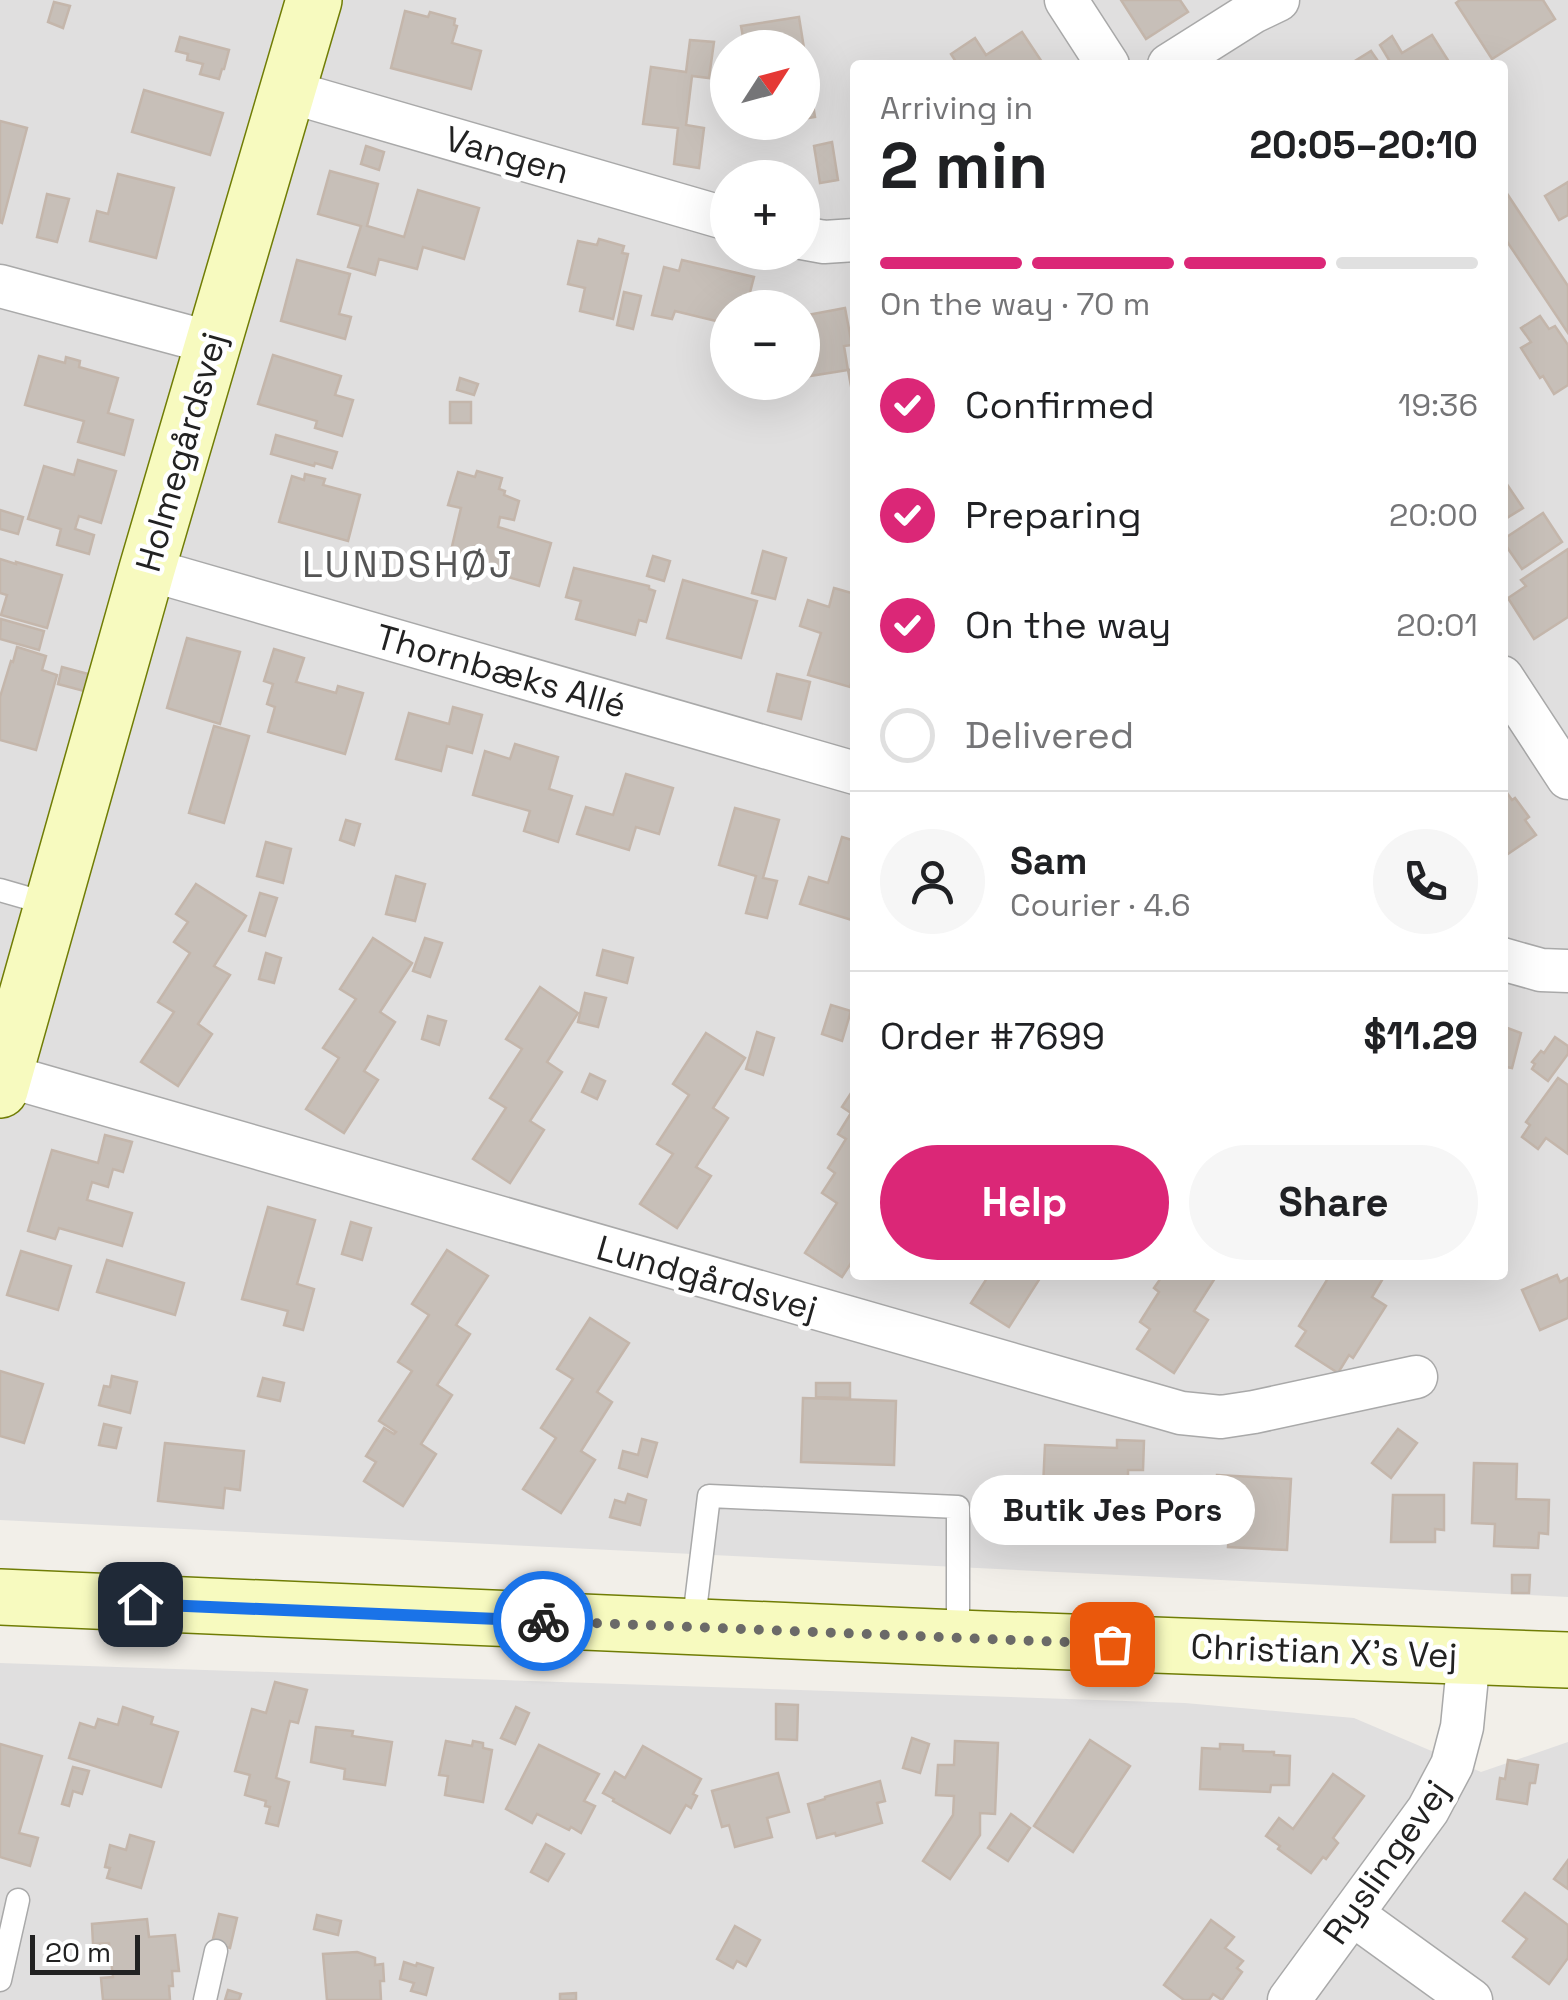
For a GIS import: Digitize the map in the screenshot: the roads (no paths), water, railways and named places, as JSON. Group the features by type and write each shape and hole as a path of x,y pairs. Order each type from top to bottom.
{"street":[{"name":"Holmegårdsvej","path":"2,1082 314,0"},
{"path":"1066,0 1105,60"},
{"path":"1177,60 1278,0"},
{"name":"Vangen","path":"287,90 710,214"},
{"path":"820,241 850,240"},
{"path":"0,286 212,343"},
{"name":"Thornbæks Allé","path":"147,569 850,772"},
{"path":"1508,685 1568,778"},
{"path":"1508,961 1542,970 1568,971"},
{"name":"Lundgårdsvej","path":"2,1082 1182,1413 1221,1416 1254,1412 1416,1377"},
{"name":"Christian X's Vej","path":"0,1597 1568,1660"},
{"name":"Ryslingevej","path":"1289,2000 1428,1810 1452,1765 1462,1728 1469,1656"},
{"path":"1352,1914 1471,2000"}],"lane":[{"path":"0,890 52,905"},
{"path":"693,1627 710,1496 958,1507 958,1638"},
{"path":"0,1980 18,1900"},
{"path":"206,2000 216,1951"}],"place":[{"name":"Butik Jes Pors","path":"1112,1644"}],"district":[{"name":"LUNDSHØJ","path":"408,564"}]}
